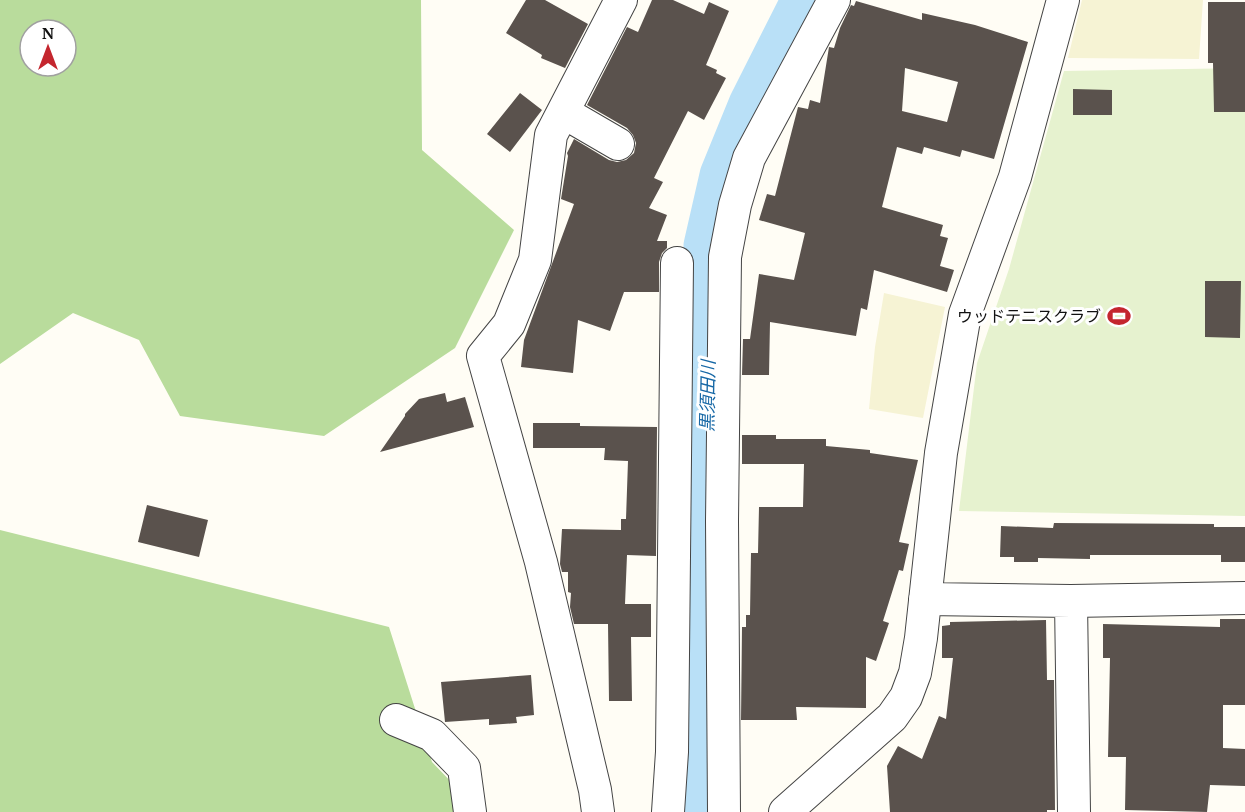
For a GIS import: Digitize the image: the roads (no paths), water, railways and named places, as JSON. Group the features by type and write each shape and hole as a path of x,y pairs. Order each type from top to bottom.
{"street":[{"path":"598,812 595,790 541,562 483,356 509,324 535,260 551,135 621,0"},
{"path":"723,812 722,521 725,257 735,205 749,158 834,0"},
{"path":"785,812 892,717 906,697 915,673 926,599 942,453 965,314 1015,177 1063,0"},
{"path":"563,112 618,144"},
{"path":"668,812 672,752 677,263"},
{"path":"926,599 1071,601 1245,597"},
{"path":"1071,601 1074,812"},
{"path":"396,720 432,735 464,768 470,812"}],"waterway":[{"name":"黒須田川","path":"699,812 709,246 725,176 754,105 807,0"}],"place":[{"name":"ウッドテニスクラブ","path":"1119,316"}]}
